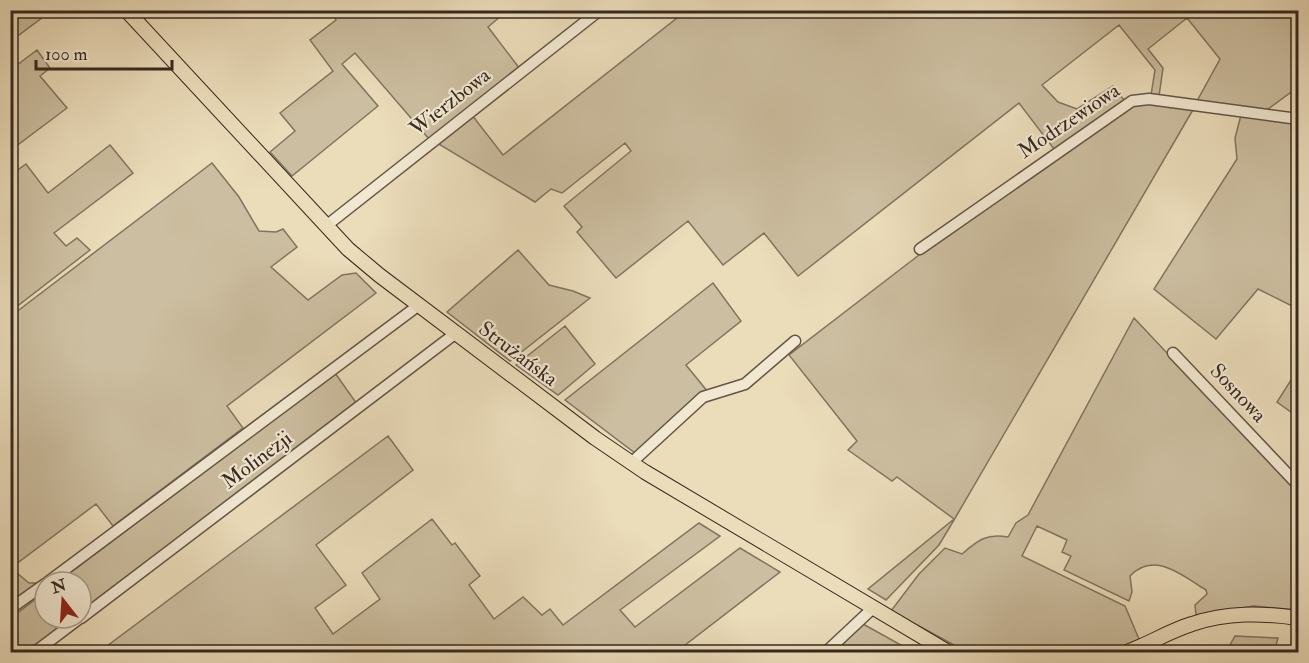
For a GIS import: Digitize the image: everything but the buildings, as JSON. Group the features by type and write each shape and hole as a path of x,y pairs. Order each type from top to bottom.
{"main road":[{"name":"Strużańska","path":"126,10 348,249 419,305 631,463 948,652"},
{"path":"1127,652 1191,624 1222,616 1259,613 1299,618"}],"street":[{"name":"Wierzbowa","path":"326,226 600,10"},
{"name":"Modrzewiowa","path":"920,249 1132,100 1149,99 1299,119"},
{"path":"63,570 419,305"},
{"name":"Molinezji","path":"93,609 456,333"},
{"path":"631,463 703,397 745,384 795,341"},
{"name":"Sosnowa","path":"1173,353 1299,486"},
{"path":"10,609 33,592"},
{"path":"826,652 873,608"},
{"name":"Molinezji","path":"35,652 65,630"}],"shaded area":[{"path":"11,10 51,10 51,11 11,41"},
{"path":"331,11 500,11 502,15 488,27 520,69 429,139 355,53 342,64 378,106 292,176 270,152 295,131 280,113 333,71 310,40 336,20"},
{"path":"686,11 1298,11 1298,87 1264,112 1197,101 1220,59 1187,18 1148,49 1163,68 1159,96 1151,95 1155,70 1119,25 1042,85 1058,102 1077,109 1113,86 1124,100 1054,149 1019,103 798,276 764,233 723,265 688,221 616,278 577,232 582,227 564,206 631,151 625,143 562,193 551,189 535,202 437,143 472,115 503,155"},
{"path":"37,50 50,68 40,76 67,108 11,150 11,66 13,68"},
{"path":"1137,101 1194,108 939,545 886,600 868,589 954,519 897,477 892,481 848,450 857,441 789,355 919,255"},
{"path":"1241,115 1298,123 1298,309 1258,289 1216,339 1154,289 1237,159 1235,138"},
{"path":"110,145 133,173 54,233 66,246 77,238 90,250 11,311 11,175 26,164 48,193"},
{"path":"212,163 239,197 259,231 276,232 283,229 297,247 271,267 308,300 342,275 356,273 376,293 227,406 243,428 113,526 96,504 11,568 11,316"},
{"path":"518,250 549,285 590,298 510,361 447,312"},
{"path":"713,283 741,321 686,365 708,392 635,453 565,400"},
{"path":"1134,318 1298,492 1298,610 1254,606 1196,615 1195,605 1207,594 1206,590 1178,573 1159,565 1149,565 1130,576 1132,592 1129,601 1064,570 1071,556 1062,552 1067,540 1037,526 1022,556 1125,606 1139,639 1109,652 967,652 891,611 919,574 945,548 962,554 988,537 1008,537 1016,523 1028,515"},
{"path":"565,326 595,364 558,395 516,365"},
{"path":"1298,369 1298,417 1277,402"},
{"path":"335,373 357,404 93,604 93,570 74,570"},
{"path":"388,436 413,470 316,545 346,585 315,608 333,634 380,599 362,573 432,519 452,545 455,543 480,576 469,585 494,619 523,597 542,615 550,609 563,625 699,523 720,536 620,610 635,627 740,548 780,572 676,652 99,652"},
{"path":"11,568 29,583 33,583 33,587 11,604"},
{"path":"33,601 33,630 58,630 29,652 11,652 11,618"},
{"path":"863,624 901,645 891,652 829,652"},
{"path":"1235,636 1278,638 1274,652 1226,652"}]}
